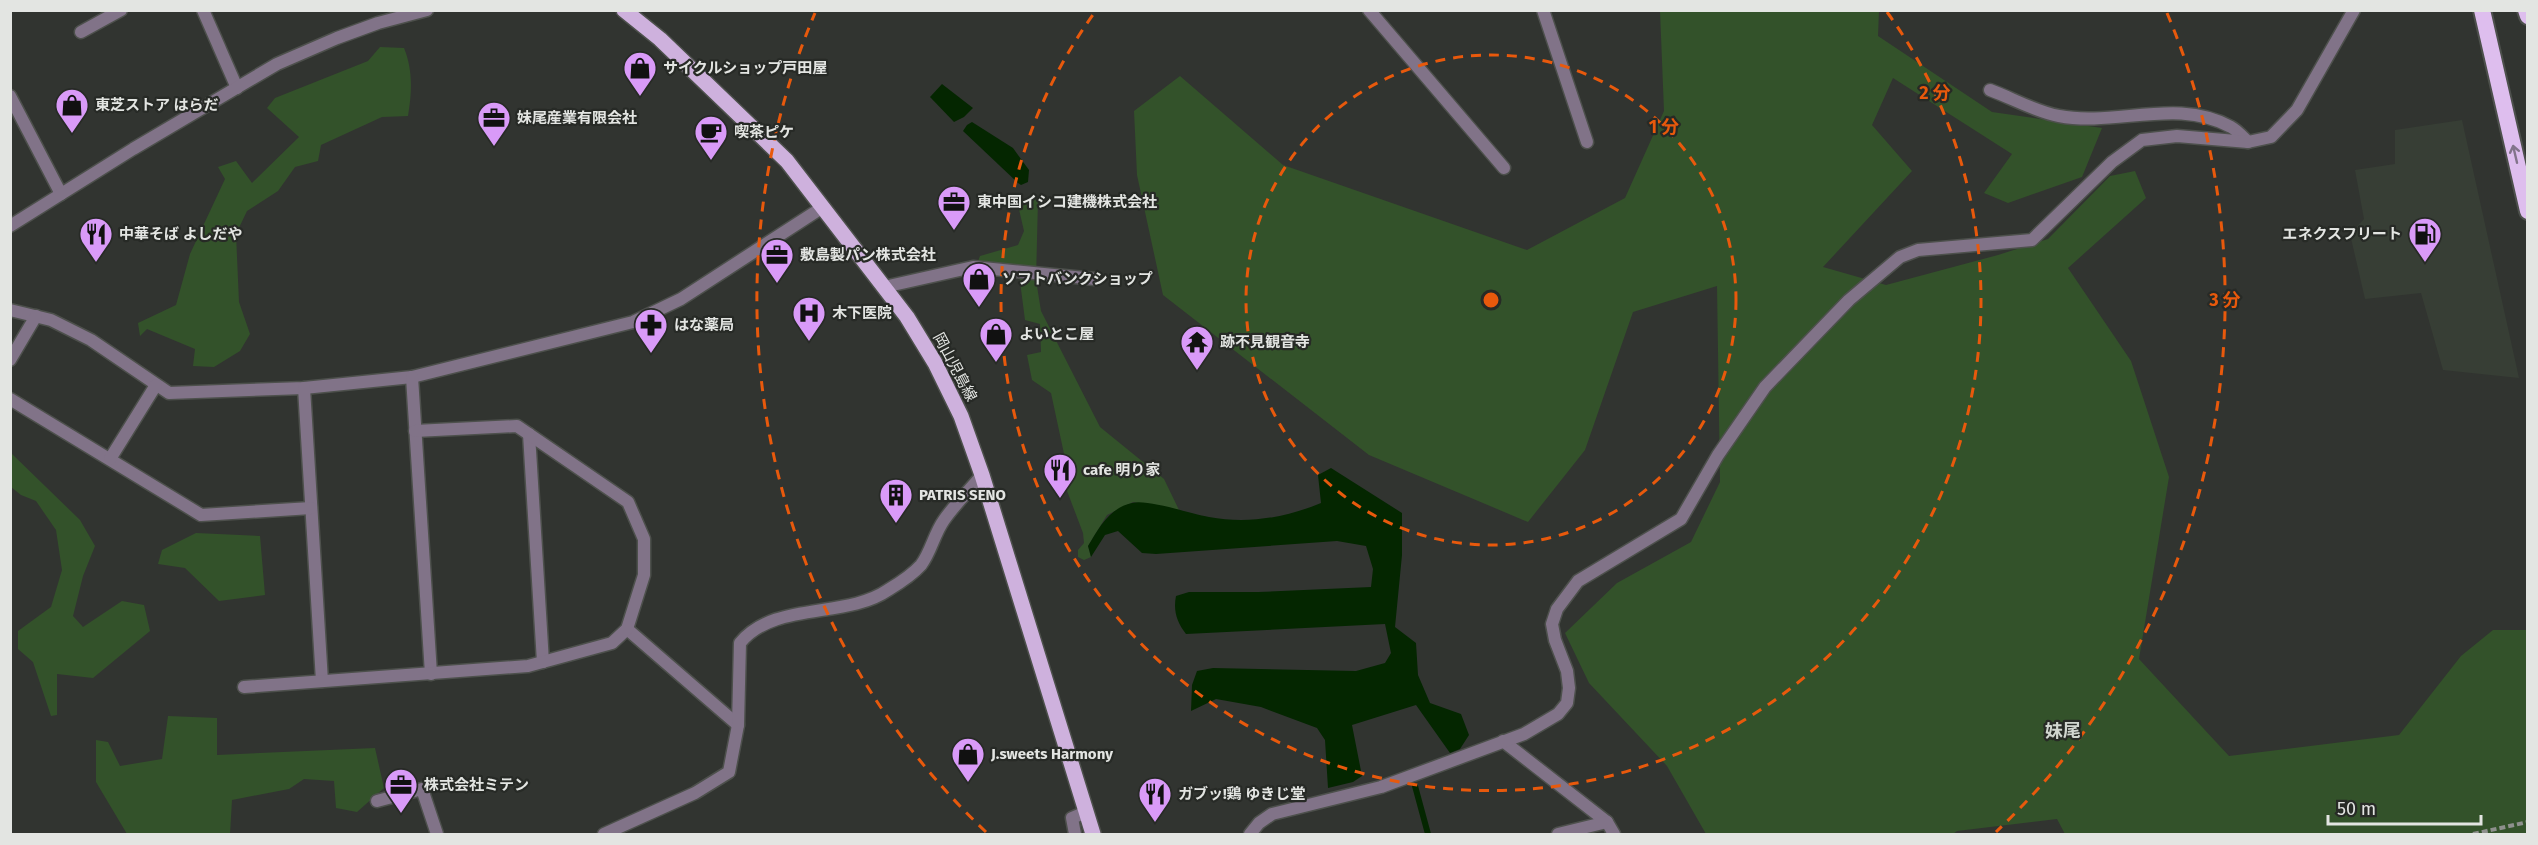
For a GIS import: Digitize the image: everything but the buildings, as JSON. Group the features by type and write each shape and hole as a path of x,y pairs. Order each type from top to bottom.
{"highway":[{"path":"2482,10 2528,211"},
{"path":"2526,10 2528,16"}],"main road":[{"name":"岡山児島線","path":"624,10 660,39 787,161 907,317 934,363 961,416 982,475 1093,834"}],"street":[{"path":"81,32 121,10"},
{"path":"203,10 237,88"},
{"path":"10,226 278,64 378,23 427,10"},
{"path":"1369,10 1504,168"},
{"path":"1543,10 1587,142"},
{"path":"1250,834 1259,823 1272,814 1381,787 1524,734 1558,714 1567,703 1567,671 1555,640 1552,624 1557,609 1578,581 1681,519 1718,455 1765,387 1849,300 1900,257 1918,250 2032,240 2112,162 2142,140 2177,136 2248,142 2271,137 2297,110 2355,10"},
{"path":"1990,90 2058,116 2094,118 2170,112 2203,116 2232,127 2248,142"},
{"path":"10,96 61,194"},
{"path":"10,310 51,320 91,340 169,393 304,388 412,378 633,322 681,299 823,207"},
{"path":"884,287 973,267 1095,279"},
{"path":"10,360 36,316"},
{"path":"412,378 431,674"},
{"path":"110,459 156,385"},
{"path":"304,388 322,681"},
{"path":"10,399 201,514 311,508"},
{"path":"244,687 528,666 612,644 627,629 644,575 645,539 628,501 517,426 415,431"},
{"path":"529,434 543,662"},
{"path":"604,834 695,793 729,772 738,725 740,643 747,635 764,625 794,614 844,608 886,592 920,566 943,521 982,475"},
{"path":"627,629 738,725"},
{"path":"1503,741 1607,822 1614,834"},
{"path":"377,801 422,789 437,834"},
{"path":"1075,834 1072,818 1086,812"},
{"path":"1558,834 1607,822"}],"path":[{"path":"2473,834 2528,822"}],"shaded area":[{"path":"1660,11 1879,11 1878,36 1992,112 2102,128 2082,177 2008,203 1984,193 2012,154 1893,78 1872,125 1912,171 1823,267 1886,285 1998,255 2048,239 2110,176 2135,171 2146,198 2068,268 2131,361 2169,477 2139,659 2229,756 2399,735 2461,656 2493,630 2527,630 2527,834 2065,834 2057,819 1957,831 1953,834 1706,834 1667,766 1589,683 1565,633 1617,583 1691,542 1720,482 1717,286 1633,312 1585,450 1528,522 1369,455 1163,295 1137,175 1134,111 1180,76 1283,165 1527,250 1625,198 1664,111"},
{"path":"380,47 404,48 411,81 408,116 382,117 321,145 318,161 295,167 278,191 247,211 236,234 239,302 250,334 240,351 214,367 193,366 195,349 147,329 140,336 138,323 176,305 190,254 225,179 218,167 236,161 252,183 299,137 267,108 275,98 368,61"},
{"path":"942,84 973,108 964,117 954,122 930,97"},
{"name":"エネクスフリート","path":"2462,120 2519,378 2443,370 2421,293 2365,299 2350,234 2364,219 2355,170 2395,164 2395,130"},
{"path":"972,122 1013,148 1029,170 1028,182 1021,185 1018,183 963,131"},
{"path":"1026,198 1038,200 1036,280 1041,311 1100,427 1164,479 1179,510 1133,502 1107,515 1088,546 1091,557 1084,560 1078,557 1078,550 1084,543 1083,533 1061,475 1066,463 1051,393 1032,380 1027,355 1041,352 1040,324 1025,320 1018,266 978,261 980,256 1018,245 1024,231 1018,205"},
{"path":"11,453 80,520 95,546 83,576 73,616 83,627 122,601 144,605 150,631 93,678 57,674 57,715 51,716 33,662 18,649 18,631 51,607 62,570 56,530 36,501 21,495 11,487"},
{"path":"1331,468 1402,513 1402,555 1395,627 1416,643 1418,675 1430,703 1461,714 1469,735 1460,749 1450,753 1416,705 1352,725 1362,776 1353,782 1328,788 1325,740 1317,728 1261,707 1216,699 1191,711 1192,685 1197,671 1213,668 1356,671 1385,663 1391,653 1385,624 1186,634 1176,616 1176,596 1189,592 1258,592 1371,587 1373,569 1366,546 1337,541 1156,554 1142,553 1118,531 1105,535 1091,557 1088,546 1111,514 1132,503 1148,503 1209,517 1237,520 1280,516 1307,508 1321,503 1318,475"},
{"path":"196,533 260,536 265,595 219,601 185,568 158,564 162,550"},
{"path":"168,716 217,718 217,755 375,748 384,788 357,812 336,808 334,781 304,779 289,789 232,800 230,834 127,834 96,782 96,740 108,742 120,766 162,759"}],"waterway":[{"path":"1415,786 1428,834"}],"place":[{"name":"サイクルショップ戸田屋","path":"640,97"},
{"name":"東芝ストア はらだ","path":"72,134"},
{"name":"妹尾産業有限会社","path":"494,147"},
{"name":"喫茶ピケ","path":"711,161"},
{"name":"東中国イシコ建機株式会社","path":"954,231"},
{"name":"中華そば よしだや","path":"96,263"},
{"name":"エネクスフリート","path":"2425,263"},
{"name":"敷島製パン株式会社","path":"777,284"},
{"name":"ソフトバンクショップ","path":"979,308"},
{"name":"木下医院","path":"809,342"},
{"name":"はな薬局","path":"651,354"},
{"name":"よいとこ屋","path":"996,363"},
{"name":"跡不見観音寺","path":"1197,371"},
{"name":"cafe 明り家","path":"1060,499"},
{"name":"PATRIS SENO","path":"896,524"},
{"name":"J.sweets Harmony","path":"968,783"},
{"name":"株式会社ミテン","path":"401,814"},
{"name":"ガブッ!鶏 ゆきじ堂","path":"1155,823"}],"district":[{"name":"妹尾","path":"2063,731"}]}
